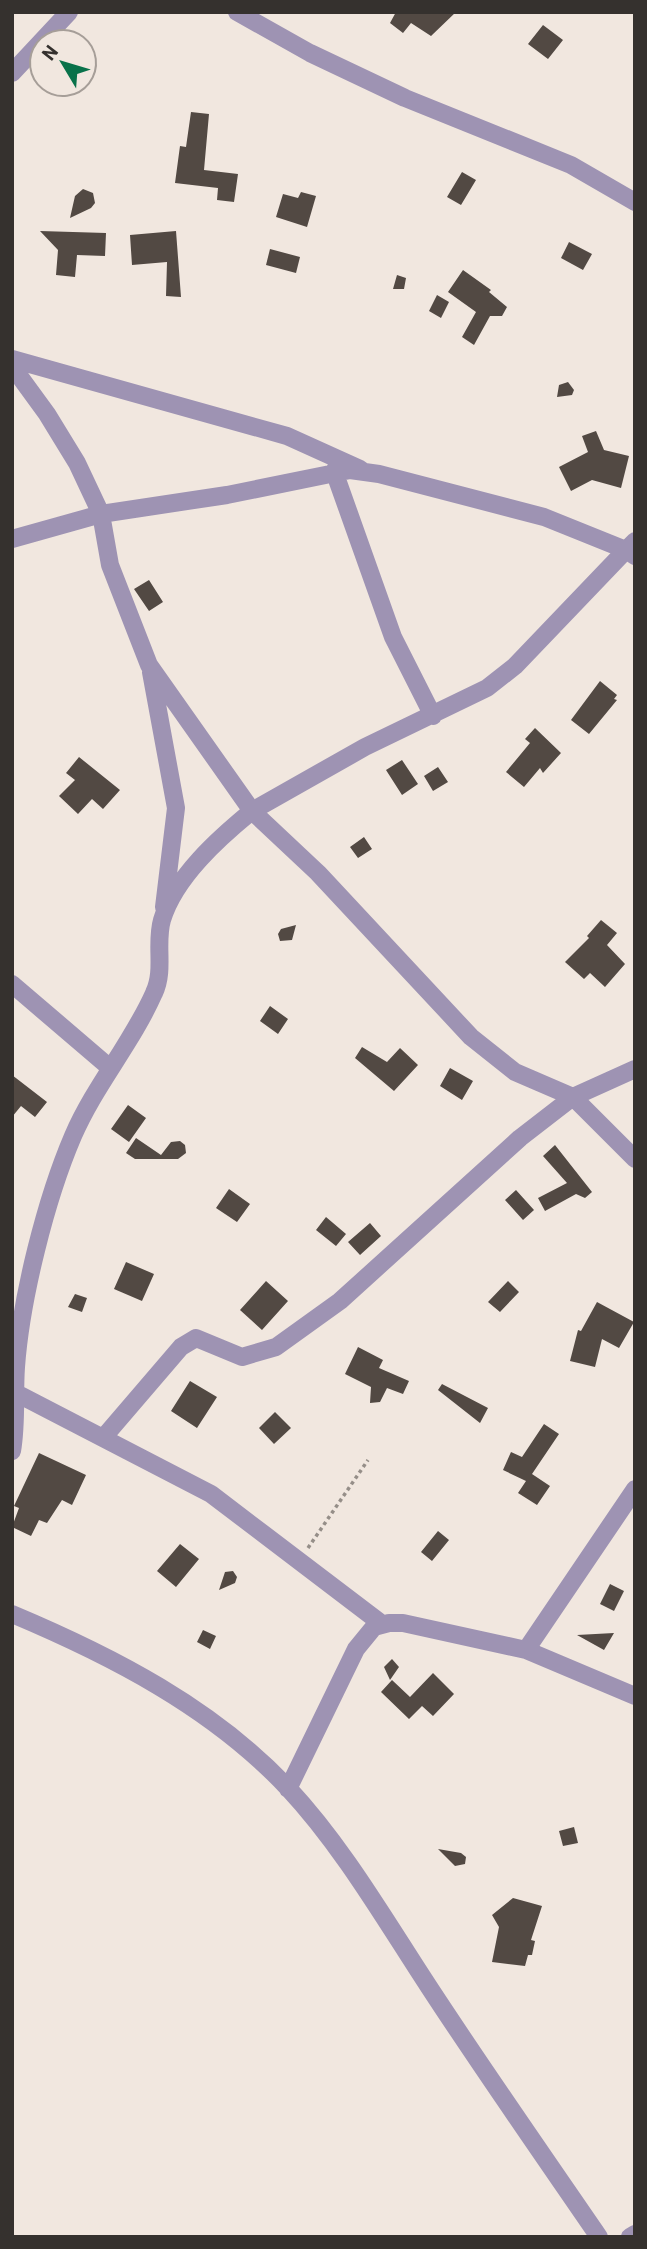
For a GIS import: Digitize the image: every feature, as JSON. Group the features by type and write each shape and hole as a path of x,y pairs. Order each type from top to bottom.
{"street":[{"path":"12,73 69,12"},
{"path":"237,12 310,53 405,98 571,165 635,202"},
{"path":"12,359 287,436 363,470 544,517 632,549 502,677 433,716 365,747 252,811 208,852 171,900 162,920"},
{"path":"12,366 71,453 102,514 105,544 117,586 149,665 176,808 156,990 109,1067 72,1137 50,1204 27,1300 16,1366 12,1451"},
{"path":"12,539 102,514 227,495 334,471 363,470"},
{"path":"334,471 393,638 433,716"},
{"path":"149,665 252,811 318,873 471,1037 515,1072 573,1097 635,1159"},
{"path":"12,984 109,1067"},
{"path":"103,1438 156,1374 189,1341 196,1338 207,1341 242,1356 263,1352 292,1337 340,1301 520,1138 573,1097 635,1069"},
{"path":"16,1393 211,1494 382,1624"},
{"path":"526,1650 635,1489"},
{"path":"12,1614 91,1648 160,1688 225,1734 288,1788 371,1899 598,2237"},
{"path":"288,1788 356,1649 365,1635 382,1624 404,1623 526,1650 635,1696"},
{"path":"629,2237 635,2234"}],"path":[{"path":"278,1545 305,1553 368,1460"}],"building":[{"path":"396,12 456,12 431,36 411,23 403,33 390,23"},
{"path":"543,25 563,40 548,59 528,44"},
{"path":"191,112 209,114 204,170 238,174 234,202 217,200 218,188 175,183 180,146 186,147"},
{"path":"462,172 476,180 461,205 447,197"},
{"path":"83,189 93,193 95,203 91,208 70,218 75,196"},
{"path":"301,192 316,196 307,227 276,217 283,194 298,198"},
{"path":"40,231 106,233 105,256 77,255 75,277 56,275 58,250"},
{"path":"176,231 181,297 166,296 167,262 132,265 130,235"},
{"path":"569,242 592,254 583,270 561,258"},
{"path":"270,249 300,257 296,273 266,265"},
{"path":"463,270 491,290 489,292 507,307 502,316 490,316 474,345 462,337 476,312 448,292"},
{"path":"397,275 406,278 404,289 393,289"},
{"path":"437,295 449,302 441,318 429,311"},
{"path":"568,382 574,390 572,395 557,397 559,385"},
{"path":"596,431 604,450 629,456 621,488 592,480 571,491 559,467 588,452 582,436"},
{"path":"149,580 163,602 149,611 134,589"},
{"path":"600,681 617,695 614,699 617,700 589,734 571,720"},
{"path":"535,728 561,753 543,773 540,768 524,787 506,772 530,743 525,739"},
{"path":"79,757 120,790 103,809 92,799 78,814 59,796 75,780 66,773"},
{"path":"402,760 418,784 402,795 386,770"},
{"path":"438,767 448,782 433,791 424,776"},
{"path":"364,837 372,849 358,858 350,847"},
{"path":"601,920 617,933 607,945 625,964 605,987 590,973 584,979 565,962 589,938 587,936"},
{"path":"296,925 292,940 280,941 278,934 281,929"},
{"path":"270,1006 288,1019 278,1034 260,1021"},
{"path":"362,1047 387,1062 400,1048 418,1065 394,1091 355,1058"},
{"path":"450,1068 473,1081 462,1100 440,1086"},
{"path":"12,1075 47,1102 35,1117 21,1106 12,1117"},
{"path":"128,1105 146,1118 129,1142 111,1129"},
{"path":"136,1138 161,1155 171,1142 180,1141 185,1145 186,1153 178,1159 135,1159 126,1153"},
{"path":"555,1145 592,1192 585,1198 576,1194 545,1211 538,1198 567,1183 543,1156"},
{"path":"229,1189 250,1204 237,1222 216,1208"},
{"path":"516,1190 534,1210 523,1220 505,1200"},
{"path":"326,1217 346,1234 336,1246 316,1230"},
{"path":"370,1223 381,1236 360,1255 348,1242"},
{"path":"126,1262 154,1274 142,1301 114,1289"},
{"path":"266,1281 288,1301 262,1330 240,1310"},
{"path":"508,1281 519,1292 500,1312 488,1302"},
{"path":"75,1294 87,1298 82,1312 68,1307"},
{"path":"597,1302 634,1322 619,1348 602,1339 595,1367 570,1361 578,1330 581,1331"},
{"path":"358,1347 383,1360 379,1368 409,1381 403,1394 387,1388 380,1402 370,1403 371,1387 345,1374"},
{"path":"190,1381 217,1397 197,1428 171,1411"},
{"path":"442,1384 488,1408 480,1423 438,1390"},
{"path":"275,1412 291,1428 274,1444 259,1428"},
{"path":"544,1424 559,1434 532,1474 550,1486 537,1505 518,1493 526,1481 503,1470 511,1452 522,1457"},
{"path":"39,1453 86,1475 72,1505 62,1500 47,1523 39,1520 31,1536 12,1527 19,1508 14,1506"},
{"path":"438,1531 449,1540 432,1561 421,1552"},
{"path":"180,1544 199,1559 176,1587 157,1571"},
{"path":"233,1571 237,1577 235,1583 219,1590 225,1572"},
{"path":"610,1584 624,1591 614,1611 600,1604"},
{"path":"203,1630 216,1636 210,1649 197,1642"},
{"path":"614,1633 604,1650 577,1635"},
{"path":"392,1659 399,1667 390,1680 384,1667"},
{"path":"433,1673 454,1694 433,1716 422,1706 409,1719 381,1692 392,1680 410,1697"},
{"path":"574,1827 578,1843 563,1846 559,1831"},
{"path":"438,1849 461,1853 466,1857 465,1864 455,1866"},
{"path":"513,1898 542,1906 531,1940 535,1941 532,1955 528,1955 525,1966 492,1962 499,1927 492,1915"}]}
